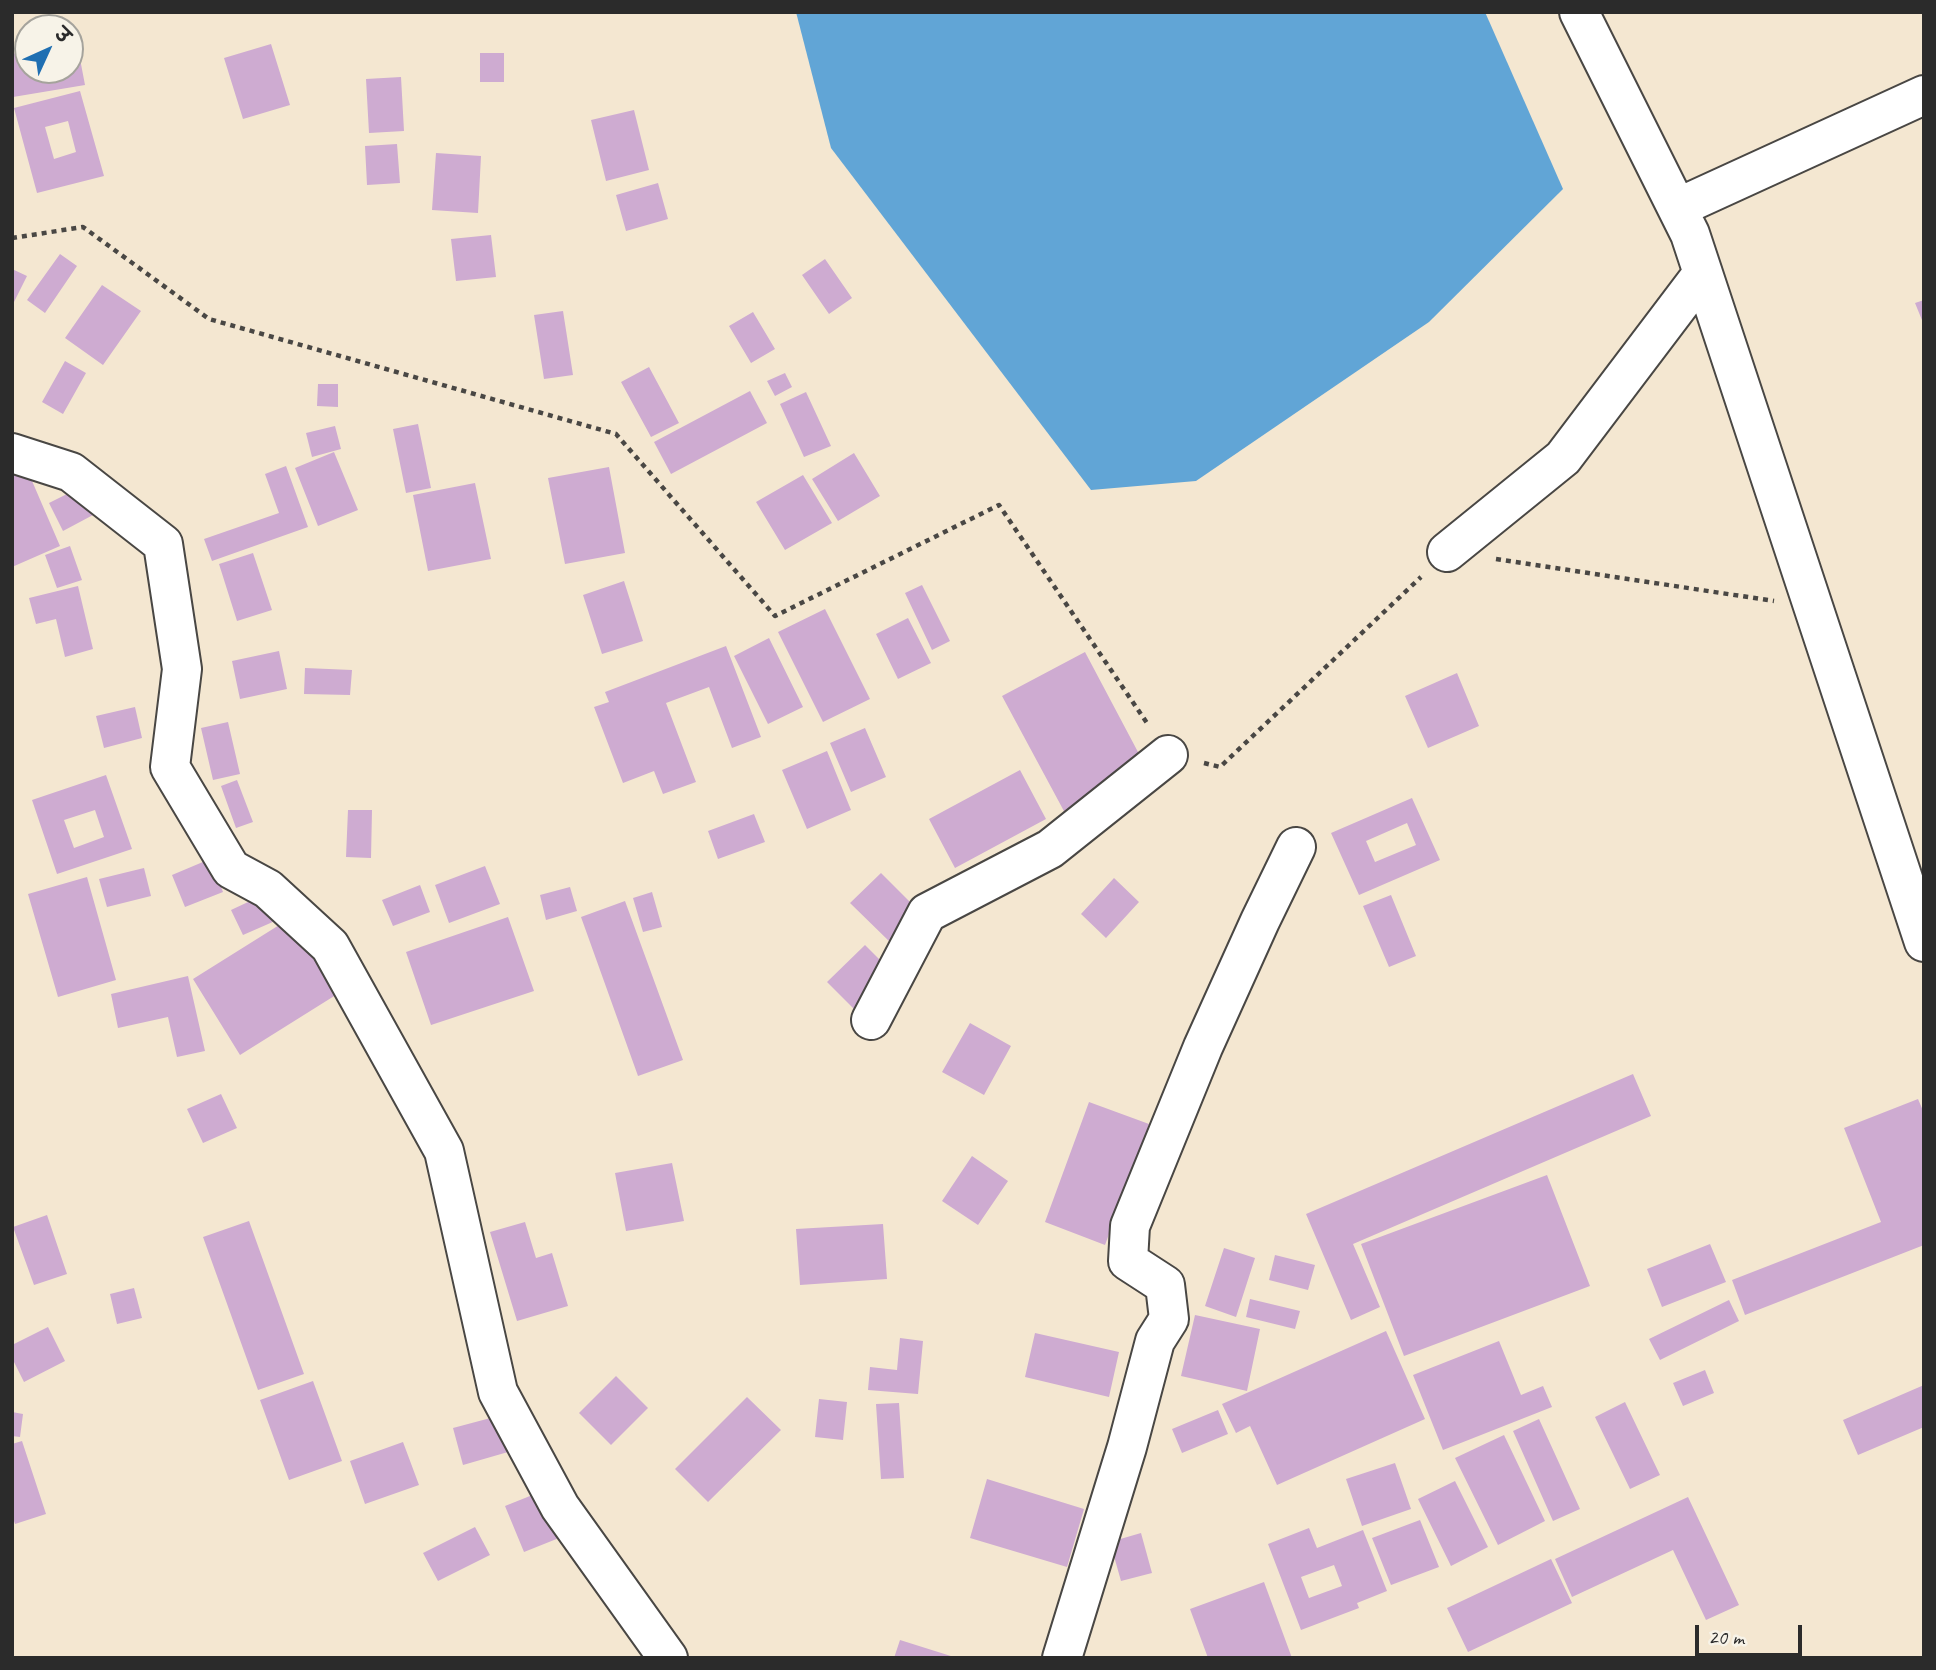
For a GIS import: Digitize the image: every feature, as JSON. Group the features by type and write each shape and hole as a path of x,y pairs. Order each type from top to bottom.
{"street":[{"path":"1579,12 1690,234 1924,942"},
{"path":"1677,208 1924,95"},
{"path":"1447,551 1563,458 1703,273"},
{"path":"12,453 71,472 163,544 182,669 170,767 231,869 268,889 330,946 444,1151 498,1392 559,1507 668,1658"},
{"path":"871,1020 928,914 1050,849 1168,755"},
{"path":"1062,1658 1127,1447 1155,1341 1170,1319 1165,1284 1128,1262 1130,1226 1203,1047 1297,847"}],"path":[{"path":"12,238 83,227 209,320 616,434 775,616 999,505 1168,755 1220,767 1447,551 1813,607"}],"water":[{"path":"796,12 1485,12 1563,189 1429,322 1196,481 1091,490 831,148"}],"building":[{"path":"271,44 290,105 243,119 224,58"},
{"path":"480,53 504,53 504,82 480,82"},
{"path":"12,54 14,84 84,84 84,80 85,85 13,97"},
{"path":"401,77 404,131 369,133 366,79"},
{"path":"80,91 104,176 37,193 14,108","holes":["68,121 76,152 54,159 45,127"]},
{"path":"634,110 649,170 606,181 591,120"},
{"path":"397,144 400,183 367,185 365,146"},
{"path":"436,153 481,156 478,213 432,210"},
{"path":"658,183 668,219 626,231 616,195"},
{"path":"491,235 496,277 456,281 451,239"},
{"path":"60,254 77,266 45,313 27,300"},
{"path":"825,259 852,298 829,314 802,275"},
{"path":"12,269 27,276 12,306"},
{"path":"102,285 141,311 103,365 65,338"},
{"path":"1924,300 1924,325 1915,303"},
{"path":"563,311 573,375 544,379 534,315"},
{"path":"753,312 775,349 751,363 729,326"},
{"path":"65,361 86,373 63,414 42,402"},
{"path":"649,367 679,423 651,437 621,382"},
{"path":"785,373 792,387 775,396 767,381"},
{"path":"318,384 338,384 338,407 317,406"},
{"path":"750,391 767,423 671,474 654,442"},
{"path":"806,392 831,446 804,457 780,404"},
{"path":"418,424 431,488 406,493 393,429"},
{"path":"335,426 341,449 312,457 306,433"},
{"path":"334,452 358,510 318,526 295,468"},
{"path":"854,453 880,496 838,521 812,479"},
{"path":"23,460 60,546 12,567 12,465"},
{"path":"286,466 308,527 212,561 204,539 279,513 265,474"},
{"path":"609,467 625,553 565,564 548,478"},
{"path":"803,475 832,523 785,550 756,502"},
{"path":"475,483 491,559 428,571 413,495"},
{"path":"79,488 93,515 63,531 49,503"},
{"path":"70,546 82,580 57,588 45,555"},
{"path":"253,553 272,610 237,621 219,564"},
{"path":"624,581 643,641 602,654 583,595"},
{"path":"922,585 950,641 932,650 905,593"},
{"path":"78,586 93,649 65,657 56,619 36,624 29,598"},
{"path":"825,609 870,699 823,722 778,632"},
{"path":"908,618 931,663 898,679 876,634"},
{"path":"769,638 803,707 768,724 734,656"},
{"path":"726,646 761,737 732,748 709,687 666,703 696,782 663,794 654,771 623,783 594,707 609,702 605,692"},
{"path":"279,651 287,689 240,699 232,661"},
{"path":"1085,652 1147,769 1065,813 1002,696"},
{"path":"305,668 352,670 350,695 304,694"},
{"path":"1457,673 1479,726 1428,748 1405,696"},
{"path":"135,707 142,738 104,748 96,716"},
{"path":"228,722 240,774 213,780 201,728"},
{"path":"865,728 886,777 851,792 830,743"},
{"path":"827,751 851,810 807,829 782,770"},
{"path":"1020,770 1046,819 955,868 929,819"},
{"path":"106,775 132,849 57,874 32,800","holes":["95,810 104,837 74,848 64,820"]},
{"path":"237,780 253,822 236,828 221,786"},
{"path":"1412,798 1440,860 1359,895 1331,833","holes":["1407,823 1416,845 1375,862 1366,841"]},
{"path":"348,810 372,810 371,858 346,857"},
{"path":"754,814 765,842 718,859 708,831"},
{"path":"210,859 223,892 185,907 172,875"},
{"path":"485,866 500,904 449,923 435,885"},
{"path":"144,868 151,896 107,907 99,879"},
{"path":"881,873 922,914 892,944 850,903"},
{"path":"87,877 116,980 58,997 28,894"},
{"path":"1114,878 1139,902 1106,938 1081,914"},
{"path":"420,885 430,912 393,926 382,900"},
{"path":"570,887 577,911 546,920 540,895"},
{"path":"652,892 662,927 643,932 633,898"},
{"path":"263,895 275,921 243,935 231,910"},
{"path":"1391,895 1416,956 1389,967 1363,906"},
{"path":"625,901 683,1060 638,1076 581,917"},
{"path":"292,917 339,993 240,1055 193,979"},
{"path":"508,917 534,991 431,1025 406,952"},
{"path":"865,945 892,972 855,1010 827,982"},
{"path":"188,976 205,1051 177,1057 168,1017 118,1028 111,994"},
{"path":"970,1023 1011,1046 984,1095 942,1072"},
{"path":"1633,1074 1651,1116 1353,1244 1380,1307 1351,1320 1306,1214"},
{"path":"221,1094 237,1128 203,1143 187,1109"},
{"path":"1918,1099 1924,1113 1924,1245 1745,1315 1732,1280 1881,1222 1844,1128"},
{"path":"1089,1102 1149,1124 1105,1245 1045,1222"},
{"path":"972,1156 1008,1181 978,1225 942,1201"},
{"path":"672,1163 684,1221 626,1231 615,1173"},
{"path":"1547,1175 1590,1286 1404,1356 1361,1244"},
{"path":"47,1215 67,1274 34,1285 13,1227"},
{"path":"249,1221 304,1374 258,1390 203,1237"},
{"path":"525,1222 536,1258 552,1253 568,1306 517,1321 490,1232"},
{"path":"883,1224 887,1279 800,1285 796,1229"},
{"path":"1710,1244 1726,1282 1662,1307 1647,1269"},
{"path":"1224,1248 1255,1258 1236,1317 1205,1306"},
{"path":"1275,1255 1315,1265 1308,1290 1269,1280"},
{"path":"134,1288 142,1318 117,1324 110,1294"},
{"path":"1250,1299 1300,1311 1295,1329 1246,1317"},
{"path":"1729,1300 1739,1321 1660,1360 1649,1339"},
{"path":"1195,1315 1260,1329 1247,1391 1181,1376"},
{"path":"48,1327 65,1361 24,1382 12,1358 12,1345"},
{"path":"1386,1331 1425,1419 1277,1485 1250,1426 1236,1433 1222,1404"},
{"path":"1035,1333 1119,1352 1109,1397 1025,1377"},
{"path":"900,1338 923,1341 918,1394 868,1390 870,1367 897,1370"},
{"path":"1499,1341 1521,1395 1543,1386 1552,1407 1443,1450 1413,1375"},
{"path":"1705,1370 1714,1393 1683,1406 1673,1383"},
{"path":"616,1376 648,1408 611,1445 579,1413"},
{"path":"313,1381 342,1461 289,1480 260,1400"},
{"path":"1924,1385 1924,1427 1858,1455 1843,1420"},
{"path":"747,1397 781,1430 708,1502 675,1469"},
{"path":"819,1399 847,1402 843,1440 815,1437"},
{"path":"1625,1402 1660,1475 1630,1489 1595,1417"},
{"path":"899,1403 904,1478 881,1479 876,1404"},
{"path":"1218,1410 1228,1434 1182,1453 1172,1429"},
{"path":"12,1412 23,1414 20,1437 12,1436"},
{"path":"498,1416 508,1452 463,1465 453,1428"},
{"path":"1539,1419 1580,1509 1553,1521 1513,1431"},
{"path":"1504,1435 1545,1521 1498,1545 1455,1458"},
{"path":"22,1441 46,1514 15,1524 12,1515 12,1444"},
{"path":"403,1442 419,1485 365,1504 350,1461"},
{"path":"1395,1463 1411,1509 1362,1526 1346,1479"},
{"path":"987,1479 1084,1509 1067,1567 970,1538"},
{"path":"1455,1481 1488,1547 1451,1566 1418,1499"},
{"path":"540,1492 559,1538 524,1552 505,1506"},
{"path":"1688,1497 1739,1605 1706,1620 1673,1550 1572,1597 1555,1559"},
{"path":"1420,1520 1439,1567 1391,1585 1372,1538"},
{"path":"475,1527 490,1555 438,1581 423,1553"},
{"path":"1309,1528 1317,1548 1363,1530 1387,1591 1357,1603 1359,1608 1301,1630 1268,1544","holes":["1334,1565 1342,1586 1309,1598 1301,1577"]},
{"path":"1141,1533 1152,1573 1121,1581 1110,1542"},
{"path":"1551,1559 1572,1603 1468,1652 1447,1608"},
{"path":"1264,1582 1292,1658 1208,1658 1190,1609"},
{"path":"900,1640 954,1657 954,1658 894,1658"}]}
